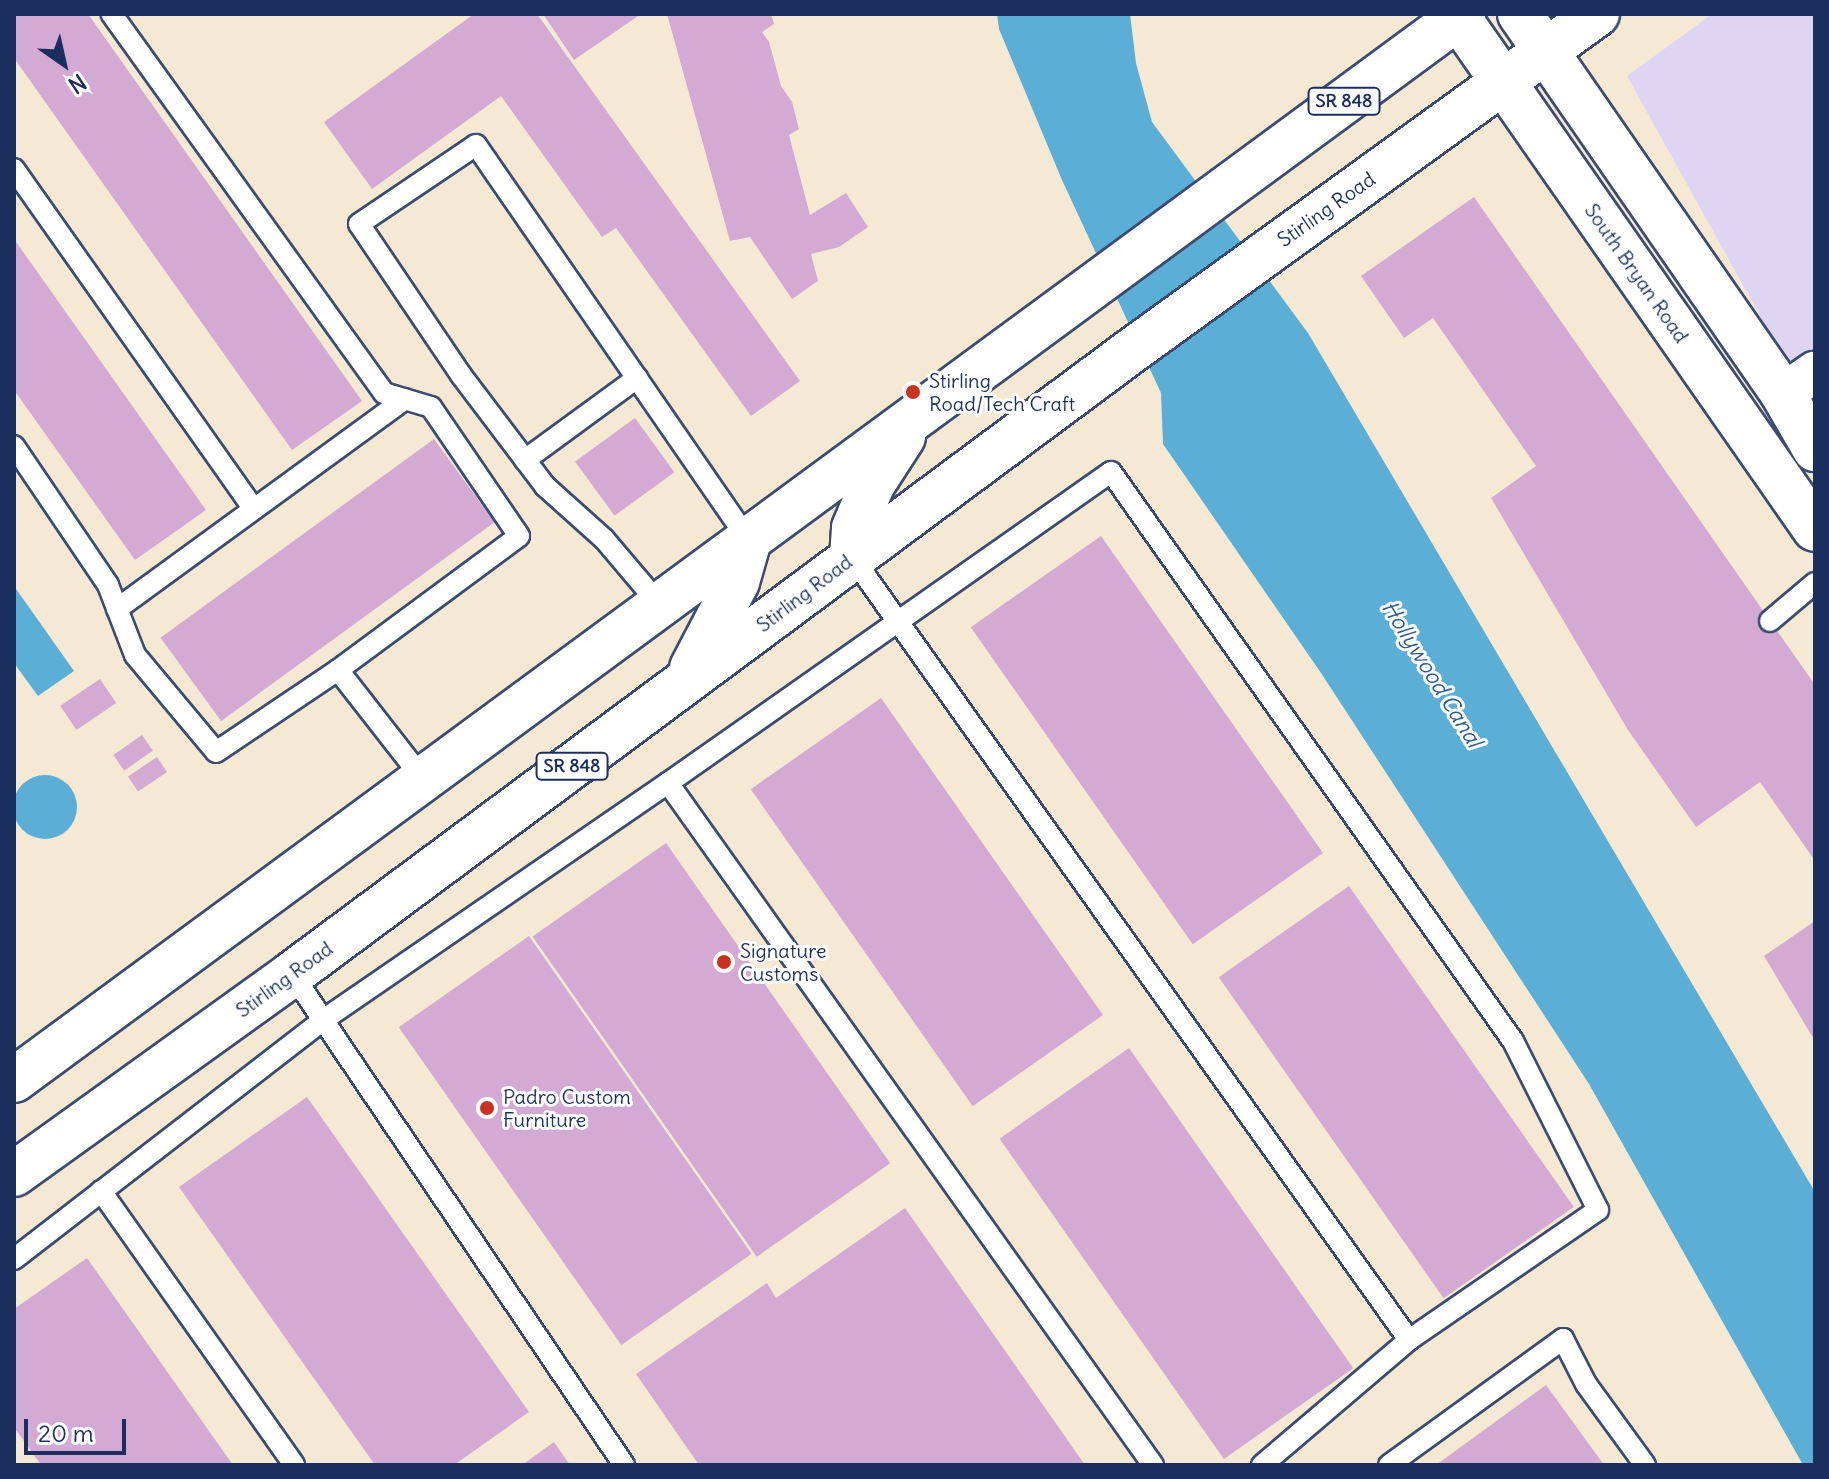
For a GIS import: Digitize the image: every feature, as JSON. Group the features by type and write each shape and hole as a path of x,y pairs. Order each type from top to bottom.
{"main road":[{"path":"1520,14 1799,383 1815,449"},
{"name":"Stirling Road","path":"14,1174 292,974 1267,251 1597,14"},
{"name":"South Bryan Road","path":"1461,16 1815,529"},
{"name":"SR 848","path":"14,1080 1077,295 1461,16"},
{"path":"852,557 854,528 872,485 917,414"},
{"path":"683,684 732,594 749,540"}],"lane":[{"path":"14,446 108,585 135,655 216,752 338,670 519,536 431,407 384,393 112,14"},
{"path":"660,605 604,539 545,486 461,375 359,224 476,145 749,540"},
{"path":"14,169 254,509"},
{"path":"525,460 637,378"},
{"path":"117,609 405,399"},
{"path":"14,1259 323,1020 668,783 1111,472 1513,1041 1598,1210 1409,1340 1262,1465"},
{"path":"852,557 1409,1340"},
{"path":"1770,621 1815,583"},
{"path":"338,670 424,780"},
{"path":"668,783 1153,1465"},
{"path":"292,974 624,1465"},
{"path":"101,1191 294,1465"},
{"path":"1389,1465 1563,1339 1586,1384 1645,1465"}],"shaded area":[{"path":"1712,14 1815,14 1815,415 1627,76"}],"water":[{"name":"Hollywood Canal","path":"997,14 1130,14 1136,63 1152,122 1308,333 1815,1192 1815,1465 1803,1465 1589,1084 1321,673 1163,444 1161,393 1062,180 999,29"},
{"path":"14,586 74,671 38,696 14,663"},
{"path":"45,775 57,777 68,784 75,795 75,819 68,830 57,837 45,839 33,837 22,830 15,819 13,807 15,795 22,784 33,777"}],"building":[{"path":"14,14 88,14 362,401 292,450 14,58"},
{"path":"474,14 537,14 800,381 751,416 616,228 602,237 501,96 372,189 324,122"},
{"path":"543,14 641,14 574,60"},
{"path":"667,14 771,14 774,24 762,32 769,42 781,86 792,102 799,129 789,135 810,215 846,193 868,227 839,247 811,254 818,281 792,299 750,237 730,241"},
{"path":"1474,197 1815,685 1815,861 1760,782 1696,827 1628,730 1491,498 1536,466 1433,318 1404,338 1361,276"},
{"path":"14,239 206,510 135,560 14,390"},
{"path":"635,418 674,472 615,516 575,461"},
{"path":"434,439 495,522 221,721 161,638"},
{"path":"1101,536 1323,853 1193,944 971,627"},
{"path":"100,679 116,703 76,730 60,706"},
{"path":"881,698 1103,1015 973,1106 751,789"},
{"path":"142,735 153,751 124,771 113,755"},
{"path":"157,757 167,772 138,791 128,777"},
{"path":"666,843 890,1163 757,1257 532,936"},
{"path":"1349,886 1574,1207 1444,1298 1219,977"},
{"path":"1815,921 1815,1041 1764,956"},
{"path":"529,936 752,1254 621,1345 399,1027"},
{"path":"1129,1048 1353,1368 1224,1459 1000,1139"},
{"path":"307,1097 529,1412 454,1465 375,1465 179,1187"},
{"path":"905,1208 1085,1465 699,1465 636,1374 767,1283 776,1298"},
{"path":"87,1258 233,1465 41,1465 14,1427 14,1309"},
{"path":"1546,1385 1604,1465 1436,1465"},
{"path":"554,1442 570,1465 522,1465"}],"place":[{"name":"Stirling Road/Tech Craft","path":"913,392"},
{"name":"Signature Customs","path":"724,962"},
{"name":"Padro Custom Furniture","path":"487,1108"}]}
